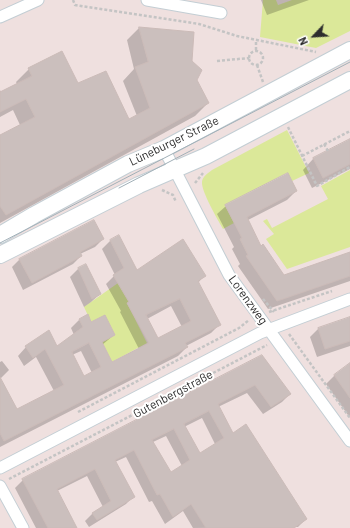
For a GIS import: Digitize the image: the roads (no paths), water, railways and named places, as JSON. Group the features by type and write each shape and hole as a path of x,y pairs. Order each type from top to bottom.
{"main road":[{"name":"Lüneburger Straße","path":"0,235 128,164 164,149 350,50"},
{"name":"Lüneburger Straße","path":"0,255 139,184 206,156 350,80"}],"street":[{"path":"0,17 38,0"},
{"path":"148,0 221,13"},
{"name":"Lorenzweg","path":"164,149 229,275 350,441"},
{"name":"Gutenbergstraße","path":"0,468 269,328 350,299"},
{"path":"4,483 23,528"}],"tram line":[{"path":"0,243 350,62"},
{"path":"119,188 194,149"}]}
